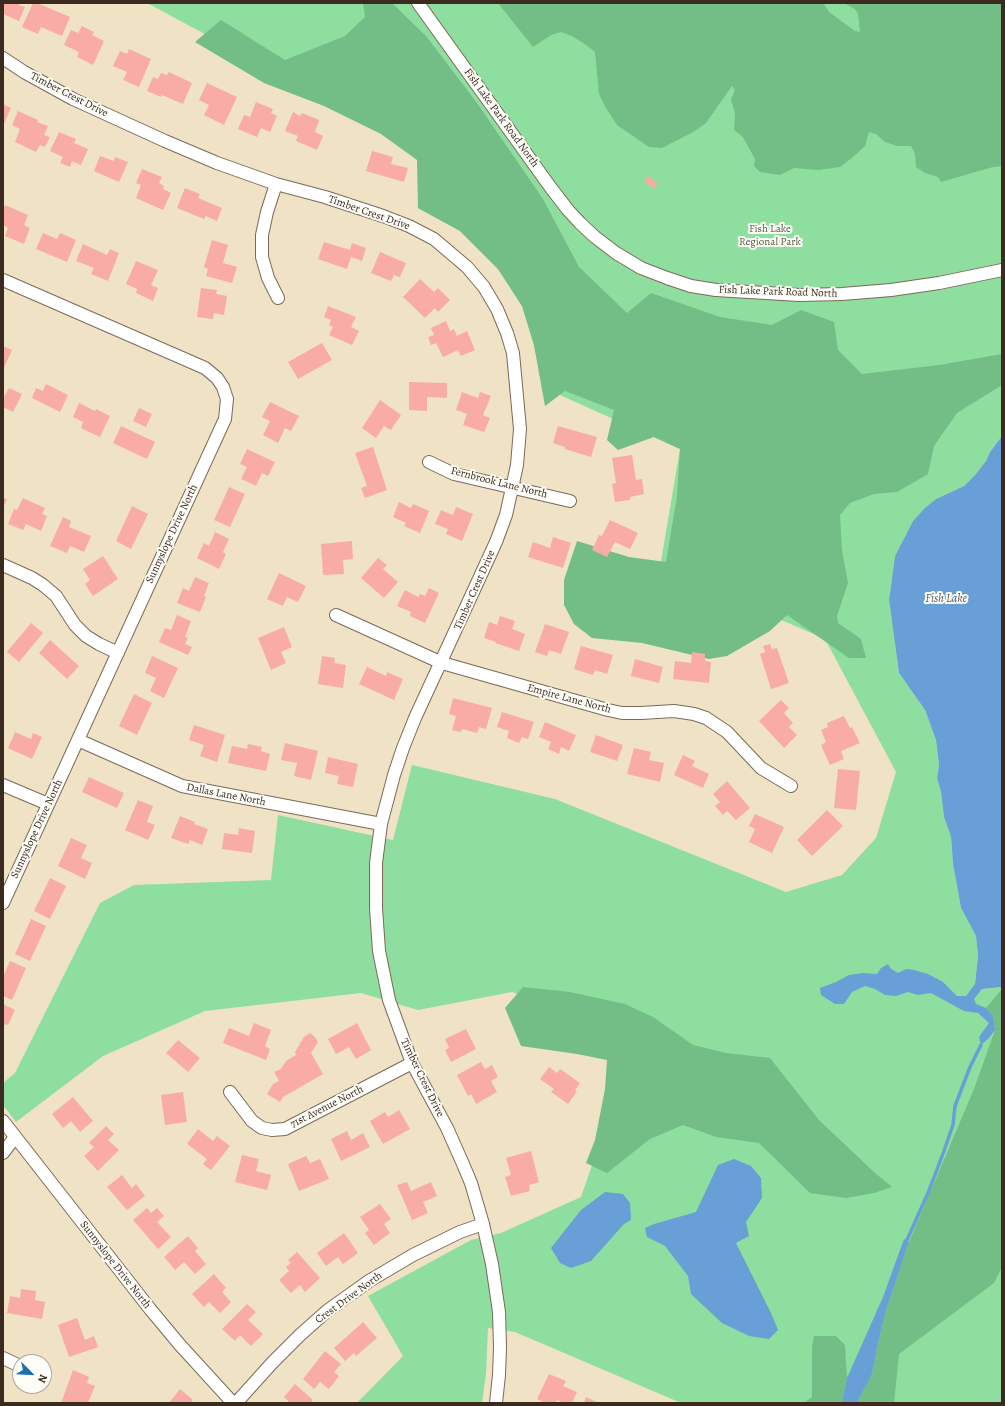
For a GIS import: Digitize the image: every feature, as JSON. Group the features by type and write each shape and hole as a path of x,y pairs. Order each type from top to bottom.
{"street":[{"name":"Fish Lake Park Road North","path":"418,3 561,201 580,223 595,237 616,253 641,268 685,284 716,290 799,294 842,294 891,290 939,283 1002,270"},
{"name":"Timber Crest Drive","path":"3,58 24,72 73,99 124,123 217,163 276,184 325,197 383,216 409,226 434,239 467,267 484,287 507,333 513,353 520,429 517,465 506,514 496,542 403,748 381,824 376,863 376,908 379,951 389,1000 412,1063 464,1164 483,1224 492,1264 499,1312 499,1368 496,1403"},
{"path":"276,184 267,212 262,235 262,257 268,278 278,298"},
{"name":"Sunnyslope Drive North","path":"3,280 205,368 217,378 223,387 227,399 225,419 3,903"},
{"name":"Fernbrook Lane North","path":"428,462 454,474 570,501"},
{"path":"3,565 32,578 43,585 56,596 75,625 86,636 118,653"},
{"name":"Empire Lane North","path":"336,615 442,663 608,710 622,713 674,711 694,714 706,718 727,732 761,768 791,786"},
{"name":"Dallas Lane North","path":"78,740 182,786 381,824"},
{"path":"3,785 48,804"},
{"name":"71st Avenue North","path":"230,1092 252,1120 262,1128 272,1130 285,1129 412,1063"},
{"name":"Sunnyslope Drive North","path":"3,1121 150,1309 180,1344 235,1403"},
{"path":"3,1153 15,1137"},
{"name":"Crest Drive North","path":"235,1403 272,1364 327,1311 370,1281 413,1255 460,1232 483,1224"}],"green space":[{"name":"Fish Lake Regional Park","path":"147,3 1002,3 1002,436 990,452 986,461 964,486 936,499 913,521 895,556 889,600 899,673 925,710 936,740 939,765 937,778 941,792 944,817 951,837 953,864 961,908 976,936 978,956 975,984 982,989 1002,987 1002,1403 681,1403 515,1332 488,1328 486,1374 482,1403 357,1403 403,1356 368,1296 471,1240 501,1233 581,1197 637,1035 512,992 418,1010 361,993 205,1011 103,1056 16,1122 3,1105 3,1083 15,1073 100,903 134,885 271,880 278,815 393,840 412,765 555,799 786,892 842,875 876,838 896,772 825,639 660,567 680,449 542,387 534,345 522,306 498,269 460,231 418,208 439,154 376,126"},
{"path":"363,3 392,3 426,36 477,103 543,199 579,267 627,313 651,293 720,317 772,325 801,310 834,322 838,350 862,374 939,365 1002,354 1002,385 957,413 934,446 928,474 897,492 874,494 850,503 840,515 842,550 848,583 837,616 838,623 861,639 866,658 849,658 787,615 770,631 727,656 709,659 642,643 592,638 574,624 564,605 564,580 577,541 629,557 666,562 677,496 680,449 654,437 618,450 607,440 614,410 565,391 545,406 534,345 522,306 498,269 460,231 418,208 417,160 381,134 324,106 264,83 195,42 221,20 285,60 345,36 365,17"},
{"path":"498,3 827,3 824,4 829,12 855,31 860,32 858,14 855,9 846,4 839,3 1002,3 1002,166 993,167 941,182 938,177 925,173 916,167 915,154 911,146 897,146 885,142 876,134 869,132 865,146 840,167 819,170 794,168 780,175 760,172 754,166 755,159 743,137 734,130 735,113 731,100 735,90 732,86 706,123 693,132 662,148 649,147 617,125 606,108 599,94 595,52 572,36 561,32 551,35 533,47"},
{"path":"523,987 570,992 625,1004 653,1017 693,1045 726,1053 770,1058 819,1120 892,1187 874,1193 846,1198 810,1193 759,1143 716,1137 683,1125 650,1139 607,1173 586,1163 595,1140 605,1089 607,1060 521,1046 505,1008"},
{"path":"1002,989 1002,1267 994,1283 899,1354 894,1403 857,1403 872,1374 887,1307 909,1242 974,1089 995,1030 993,1016 986,1008"},
{"path":"814,1336 836,1336 845,1345 847,1378 842,1403 804,1403 812,1397 812,1347"}],"water":[{"name":"Fish Lake","path":"1002,436 1002,987 982,989 974,999 976,1004 986,1008 993,1016 995,1030 981,1045 979,1037 989,1023 978,1013 964,1011 931,993 918,995 908,992 896,996 885,995 875,989 865,986 852,992 844,1004 835,1004 821,995 820,988 849,975 863,973 877,974 881,968 888,964 891,969 898,973 906,969 928,974 943,982 957,996 966,996 975,984 978,956 976,936 961,908 953,864 951,837 944,817 941,792 937,778 939,765 936,740 925,710 899,673 889,600 895,556 913,521 936,499 964,486 986,461 990,452"},
{"path":"734,1159 751,1166 761,1178 762,1198 746,1222 749,1236 736,1243 778,1330 769,1339 749,1336 722,1323 691,1294 688,1276 665,1246 647,1237 645,1228 696,1212 718,1165"},
{"path":"605,1192 623,1194 630,1203 631,1220 624,1224 591,1261 571,1268 560,1263 551,1248 581,1210"},
{"path":"904,1239 909,1242 887,1307 872,1374 857,1403 842,1403 847,1378 883,1297"}],"building":[{"path":"3,3 19,3 19,5 25,7 19,21 3,14"},
{"path":"33,3 37,3 70,17 62,36 41,27 38,34 22,27"},
{"path":"82,26 94,32 92,35 104,41 93,65 77,57 79,52 64,45 71,30 78,33"},
{"path":"129,49 151,59 139,87 123,80 127,72 113,66 120,51 127,54"},
{"path":"169,72 192,83 183,104 162,95 161,97 147,91 153,77 158,79 161,73 167,75"},
{"path":"207,83 237,97 224,125 204,115 209,105 199,100"},
{"path":"256,102 273,109 271,113 277,116 270,132 261,128 257,137 238,129 244,115 250,117"},
{"path":"3,104 11,108 3,126"},
{"path":"18,111 38,120 37,122 48,126 44,135 50,137 45,147 40,145 36,152 15,142 20,129 12,125"},
{"path":"293,112 300,116 302,113 319,120 315,132 323,136 317,150 296,141 298,136 285,131"},
{"path":"59,132 76,139 74,143 88,149 81,165 72,161 70,167 60,163 63,157 50,151"},
{"path":"372,151 393,157 391,164 408,168 404,182 366,171"},
{"path":"100,156 114,161 115,157 128,162 119,182 94,171"},
{"path":"142,169 162,177 159,183 164,186 163,189 171,193 163,210 136,198 141,185 136,183"},
{"path":"648,176 658,184 654,189 644,181"},
{"path":"185,188 200,194 198,198 222,208 217,221 206,216 204,219 177,208"},
{"path":"5,205 28,215 24,225 30,228 24,244 5,236 8,228 3,225 3,211"},
{"path":"43,233 57,239 60,233 76,240 67,262 36,249"},
{"path":"212,240 228,245 223,263 237,267 232,283 206,276 208,269 204,267"},
{"path":"324,242 350,250 352,243 366,248 362,261 351,257 347,269 318,259"},
{"path":"83,244 107,255 110,249 119,253 108,281 91,274 94,268 76,261"},
{"path":"380,252 406,263 400,277 394,275 391,281 371,273"},
{"path":"136,261 158,270 151,285 158,288 153,301 136,293 137,289 126,284"},
{"path":"420,279 434,292 438,288 450,300 438,312 435,308 425,318 403,297"},
{"path":"201,288 217,290 216,294 227,296 224,315 214,313 213,319 197,317"},
{"path":"328,306 356,317 351,327 359,331 352,345 329,335 333,327 329,325 331,320 324,317"},
{"path":"446,321 450,331 454,329 457,336 467,331 475,350 461,356 458,350 443,357 436,343 431,345 428,337 434,335 431,328"},
{"path":"322,343 332,360 298,379 288,362"},
{"path":"3,346 12,350 3,370"},
{"path":"409,382 447,383 447,398 427,397 427,411 409,410"},
{"path":"46,384 68,395 60,412 32,398 36,388 43,391"},
{"path":"9,388 22,394 13,412 3,407 3,399"},
{"path":"462,392 478,398 480,392 491,396 483,415 490,418 484,432 463,425 467,414 456,410"},
{"path":"380,400 401,415 391,430 384,426 376,438 362,428"},
{"path":"270,402 299,416 291,431 285,428 278,443 263,435 270,421 262,417"},
{"path":"79,403 110,416 100,437 81,428 83,422 73,417"},
{"path":"139,408 152,414 146,427 133,421"},
{"path":"121,426 155,442 147,459 113,443"},
{"path":"558,426 597,437 591,457 565,449 565,447 553,443"},
{"path":"373,447 387,490 365,498 361,488 367,486 355,453"},
{"path":"247,449 275,462 268,476 262,473 256,486 241,479 247,467 240,464"},
{"path":"632,455 636,480 642,479 644,494 630,497 630,500 615,502 612,484 616,483 612,458"},
{"path":"229,487 245,494 230,527 214,520"},
{"path":"3,498 7,499 3,508"},
{"path":"23,498 45,508 42,514 47,516 41,531 26,524 23,530 8,524 14,509 17,510"},
{"path":"399,502 411,508 413,504 429,511 420,533 404,526 406,523 393,517"},
{"path":"132,506 148,514 131,549 116,541"},
{"path":"456,507 473,514 462,541 446,534 448,529 435,524 441,510 453,515"},
{"path":"63,517 71,521 69,527 91,536 84,552 70,546 67,553 50,546"},
{"path":"610,520 638,533 630,549 615,542 607,557 592,550 599,535 602,536"},
{"path":"215,532 229,539 223,552 226,554 219,569 197,558 204,543 209,546"},
{"path":"553,537 571,543 563,568 528,557 533,542 550,548"},
{"path":"352,541 353,559 343,560 344,574 323,575 321,544"},
{"path":"103,556 118,579 93,596 85,584 90,580 83,569"},
{"path":"378,558 387,565 383,569 398,582 384,598 361,578"},
{"path":"279,573 306,586 298,602 287,597 283,606 267,599"},
{"path":"195,577 209,583 204,596 206,597 200,612 177,603 183,588 189,591"},
{"path":"429,588 439,593 425,623 410,616 411,612 397,606 405,590 418,597 420,594 425,596"},
{"path":"177,615 191,621 185,637 188,638 185,644 192,647 188,655 159,642 165,628 171,630"},
{"path":"500,616 515,621 512,629 525,634 519,651 484,638 489,622 497,625"},
{"path":"31,623 43,633 19,662 7,652"},
{"path":"545,624 569,632 561,654 549,650 547,656 535,652"},
{"path":"284,627 292,647 281,652 286,663 271,670 258,638"},
{"path":"50,640 79,666 67,679 39,653"},
{"path":"770,644 772,649 777,648 789,683 771,689 760,654 765,652 763,646"},
{"path":"581,646 613,655 607,674 595,670 593,675 574,669"},
{"path":"692,652 705,654 705,661 711,662 709,683 673,679 675,661 691,663"},
{"path":"152,656 178,668 164,698 150,691 156,678 145,673"},
{"path":"322,656 335,658 334,663 346,665 343,688 318,684"},
{"path":"635,659 663,667 659,683 631,676"},
{"path":"367,667 386,676 387,672 403,679 394,700 359,684"},
{"path":"134,694 152,703 137,735 119,726"},
{"path":"453,698 492,708 486,729 479,727 477,733 462,729 461,732 452,730 456,716 449,714"},
{"path":"781,700 789,708 784,713 793,723 789,727 797,735 784,748 759,721"},
{"path":"502,712 534,722 528,739 522,737 519,743 507,738 509,731 497,727"},
{"path":"844,716 850,728 852,727 860,743 841,751 844,759 830,765 821,745 826,742 821,730 828,727 827,723"},
{"path":"545,722 576,735 569,751 561,747 559,754 548,749 551,742 539,737"},
{"path":"194,725 225,735 217,762 200,756 204,745 189,740"},
{"path":"15,732 31,739 33,733 42,737 32,759 8,748"},
{"path":"596,735 623,745 617,761 590,752"},
{"path":"285,743 318,751 311,780 294,776 297,763 281,760"},
{"path":"248,744 262,747 261,751 270,754 266,771 228,763 232,746 247,749"},
{"path":"634,748 651,752 649,760 664,763 660,782 627,774"},
{"path":"683,755 695,761 692,766 709,774 703,788 674,775"},
{"path":"328,757 358,764 353,787 337,784 339,776 325,773"},
{"path":"838,769 860,771 856,810 834,808"},
{"path":"89,777 124,793 117,808 82,792"},
{"path":"727,781 750,808 736,820 727,811 723,815 715,806 720,802 713,794"},
{"path":"138,800 153,806 147,822 155,825 148,840 125,830"},
{"path":"827,810 843,826 812,856 797,840"},
{"path":"755,814 784,827 772,853 749,842 755,829 749,826"},
{"path":"180,816 195,822 194,824 208,829 202,845 190,840 188,844 171,838"},
{"path":"239,828 255,831 252,853 222,849 224,833 238,835"},
{"path":"71,838 87,845 81,858 92,863 85,879 58,866"},
{"path":"50,878 66,886 50,919 34,911"},
{"path":"31,919 46,926 30,961 15,954"},
{"path":"10,961 26,968 12,1000 3,996 3,977"},
{"path":"3,1004 15,1010 8,1025 5,1024 3,1028"},
{"path":"254,1023 271,1030 265,1046 270,1049 266,1060 223,1043 229,1028 249,1036"},
{"path":"357,1023 371,1050 356,1059 349,1047 336,1054 328,1039"},
{"path":"466,1029 476,1049 451,1062 445,1050 449,1048 445,1039"},
{"path":"310,1033 318,1042 311,1053 323,1074 283,1097 280,1102 267,1094 273,1084 279,1081 274,1072 281,1069 286,1061 296,1055 295,1052 304,1037"},
{"path":"178,1040 200,1058 188,1072 166,1053"},
{"path":"481,1062 485,1069 492,1065 498,1077 491,1081 497,1092 476,1104 471,1094 468,1096 457,1075"},
{"path":"549,1067 557,1073 560,1069 580,1083 575,1090 577,1091 568,1104 551,1092 554,1089 540,1079"},
{"path":"183,1092 187,1122 165,1125 161,1095"},
{"path":"73,1097 93,1121 80,1132 71,1121 63,1128 52,1114"},
{"path":"399,1110 410,1129 383,1144 370,1121 385,1112 388,1117"},
{"path":"106,1126 114,1134 108,1140 119,1150 98,1171 84,1156 94,1147 89,1143"},
{"path":"198,1129 213,1141 217,1136 230,1146 211,1170 203,1164 207,1159 187,1144"},
{"path":"347,1131 351,1140 363,1133 370,1147 341,1161 331,1139"},
{"path":"531,1151 539,1182 529,1185 530,1191 511,1196 505,1177 511,1175 506,1158"},
{"path":"242,1155 259,1159 256,1171 271,1175 267,1190 235,1182"},
{"path":"306,1156 310,1163 320,1159 329,1179 299,1191 288,1164"},
{"path":"122,1175 132,1188 136,1184 145,1196 127,1210 107,1187"},
{"path":"407,1182 411,1191 431,1182 437,1196 423,1202 428,1213 412,1220 397,1185"},
{"path":"380,1204 391,1219 384,1224 390,1233 374,1245 365,1233 369,1230 360,1217"},
{"path":"147,1208 151,1213 157,1208 164,1216 157,1222 171,1237 158,1249 133,1220"},
{"path":"344,1233 358,1253 343,1264 338,1257 326,1266 317,1253"},
{"path":"188,1236 198,1248 195,1251 206,1264 195,1274 184,1262 175,1270 164,1257"},
{"path":"297,1252 320,1278 305,1292 300,1285 291,1293 279,1280 289,1271 286,1267 291,1263 288,1260"},
{"path":"214,1274 226,1288 222,1292 231,1302 220,1313 209,1302 204,1307 192,1294"},
{"path":"21,1289 36,1291 35,1300 45,1302 42,1319 7,1313 10,1296 20,1298"},
{"path":"247,1304 256,1312 248,1320 263,1334 251,1346 240,1335 235,1341 222,1329"},
{"path":"77,1318 85,1340 94,1336 98,1347 69,1357 58,1325"},
{"path":"363,1322 377,1338 356,1356 354,1353 345,1361 334,1348"},
{"path":"325,1351 341,1364 334,1372 339,1376 329,1389 320,1382 314,1389 303,1379"},
{"path":"73,1370 89,1377 87,1383 95,1386 88,1403 61,1403"},
{"path":"549,1374 566,1381 563,1386 577,1392 572,1403 564,1403 557,1400 556,1403 545,1403 537,1399"},
{"path":"295,1384 313,1400 310,1403 290,1403 284,1397"},
{"path":"180,1389 193,1400 190,1403 169,1403"},
{"path":"586,1397 599,1403 584,1403"}],"waterway":[{"path":"907,1240 928,1193 944,1151 953,1125 955,1106 970,1067 981,1045"}]}
